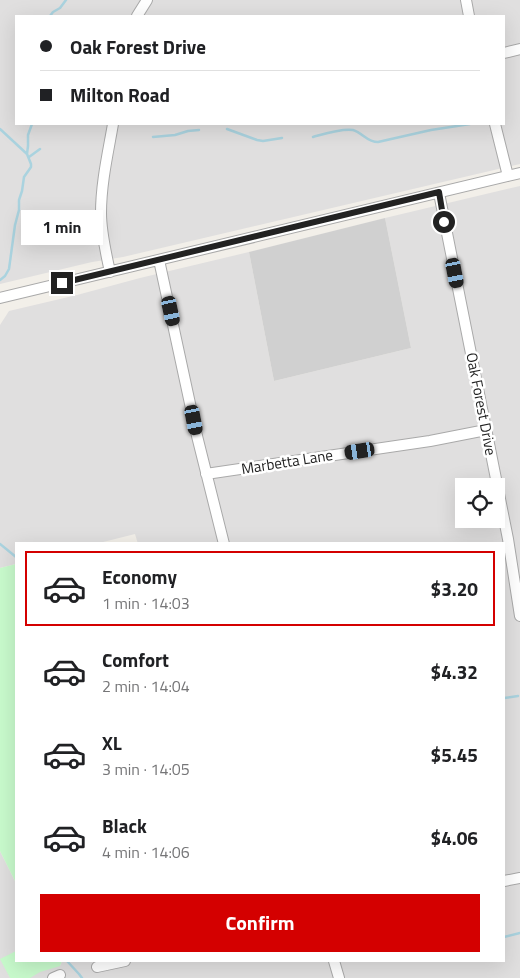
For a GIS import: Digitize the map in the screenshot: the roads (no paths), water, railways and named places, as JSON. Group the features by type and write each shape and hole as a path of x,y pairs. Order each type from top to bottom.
{"street":[{"path":"138,15 147,0"},
{"path":"466,0 470,15"},
{"path":"505,53 520,49"},
{"path":"110,272 101,214 102,190 114,125"},
{"path":"495,125 508,176"},
{"path":"0,298 520,173"},
{"name":"Oak Forest Drive","path":"439,192 517,580 520,616"},
{"path":"159,260 206,474 223,542"},
{"name":"Marbetta Lane","path":"206,474 430,441 486,430"},
{"path":"505,881 520,878"},
{"path":"97,967 120,962"},
{"path":"334,962 339,978"}],"waterway":[{"path":"51,15 66,0"},
{"path":"27,154 28,135 32,125"},
{"path":"313,137 344,130 353,130 371,141 378,142 464,125"},
{"path":"0,129 27,154 31,164 24,177 19,200 9,269 0,280"},
{"path":"227,129 263,141 282,138"},
{"path":"153,137 199,130"},
{"path":"29,157 40,149"},
{"path":"0,544 15,556"},
{"path":"505,698 518,696"},
{"path":"505,937 520,933"},
{"path":"68,962 82,978"}]}
